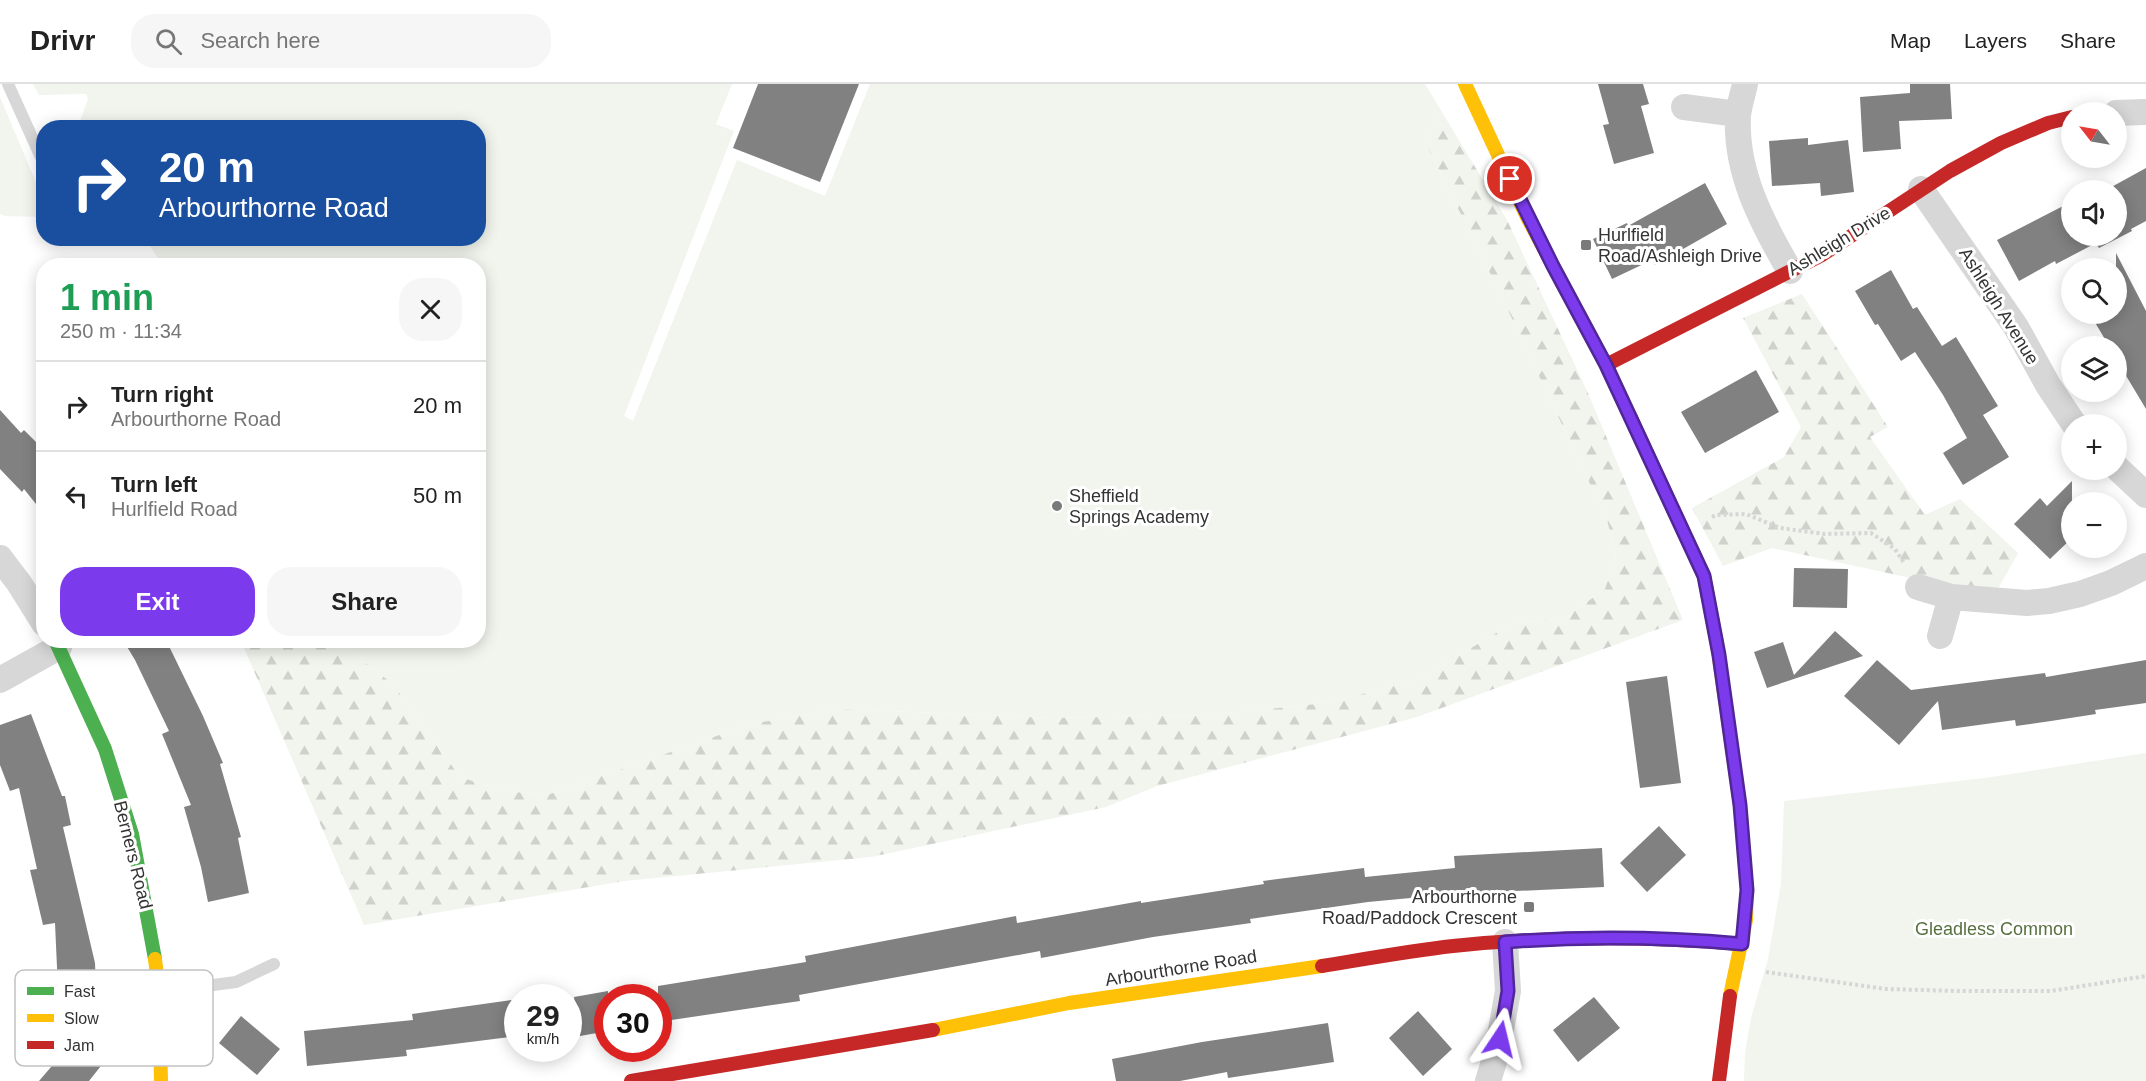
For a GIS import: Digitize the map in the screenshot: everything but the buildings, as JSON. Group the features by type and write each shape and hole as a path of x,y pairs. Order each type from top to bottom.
{"street":[{"path":"1465,84 1527,217 1606,365 1704,576 1729,724 1740,805 1747,890 1742,944 1723,1040 1719,1081"},
{"path":"1745,84 1738,114 1739,153 1749,189 1763,223 1790,271"},
{"path":"1684,107 1738,114"},
{"path":"2127,113 2146,112"},
{"name":"Ashleigh Drive","path":"1606,365 1822,255 1921,189 2001,143 2061,120"},
{"name":"Ashleigh Avenue","path":"1921,189 2016,327 2048,385 2067,414"},
{"path":"2127,475 2144,488"},
{"path":"0,558 36,610"},
{"path":"1918,587 1951,597 2027,603 2049,601 2080,594 2111,583 2146,566"},
{"path":"1940,636 1951,597"},
{"path":"0,680 51,648"},
{"name":"Berners Road","path":"59,648 105,749 132,834 156,970"},
{"name":"Arbourthorne Road","path":"631,1081 901,1036 1167,987 1453,946 1564,938 1705,940 1742,944"},
{"path":"1488,1081 1497,1052 1508,991 1505,942"},
{"name":"Berners Road","path":"160,1066 160,1081"}],"lane":[{"path":"8,84 36,146"},
{"path":"213,985 236,982 274,964"}],"path":[{"path":"1683,528 1716,515 1746,514 1780,528 1825,534 1871,533 1895,549 1918,587"},
{"path":"1736,968 1758,973 1766,972 1886,988 1958,991 2051,991 2146,976"}],"green space":[{"name":"Sheffield Springs Academy","path":"33,84 732,84 716,124 734,131 624,416 633,421 737,160 825,196 870,84 1425,84 1442,112 1425,142 1498,289 1607,520 1616,555 1605,589 1566,617 1511,624 1418,680 1326,703 1208,715 1052,718 838,709 751,724 547,795 504,791 460,777 393,684 346,648 486,648 486,258 158,258 150,246 486,246 486,120 80,120 88,99 86,94 39,95"},
{"path":"0,97 36,182 36,217 0,214"},
{"path":"1442,112 1507,220 1588,393 1683,620 1417,717 1157,786 1106,807 871,857 624,881 364,925 244,648 346,648 393,684 460,777 504,791 547,795 751,724 838,709 1052,718 1208,715 1326,703 1418,680 1511,624 1566,617 1605,589 1616,555 1607,520 1498,289 1425,142"},
{"path":"1802,294 1888,427 1870,437 1925,515 1960,499 2018,553 1994,596 1772,548 1723,566 1692,508 1784,457 1801,427 1743,318"},
{"name":"Gleadless Common","path":"2146,753 2146,1081 1744,1081 1745,1052 1751,1018 1768,959 1781,884 1784,801 1985,778"}],"traffic: fast":[{"path":"59,648 105,749 132,834 155,959"}],"traffic: slow":[{"path":"1465,84 1527,217 1606,365 1630,416"},
{"path":"1717,644 1740,805 1747,890 1746,920 1730,996"},
{"path":"155,959 156,970"},
{"path":"933,1030 1069,1003 1322,966"},
{"path":"161,1066 161,1081"}],"traffic: jam":[{"path":"1606,365 1822,255 1950,171 2001,143 2061,120"},
{"path":"1630,416 1704,576 1717,644"},
{"path":"1322,966 1437,948 1525,940 1634,938 1742,944"},
{"path":"1719,1081 1730,996"},
{"path":"631,1081 933,1030"}],"place":[{"name":"Hurlfield Road/Ashleigh Drive","path":"1586,245"},
{"name":"Sheffield Springs Academy","path":"1057,506"},
{"name":"Arbourthorne Road/Paddock Crescent","path":"1529,907"}],"route":[{"path":"1500,1039 1508,991 1505,942 1564,938 1705,940 1742,944 1747,890 1740,805 1719,655 1704,576 1606,365 1527,217 1510,179"}]}
